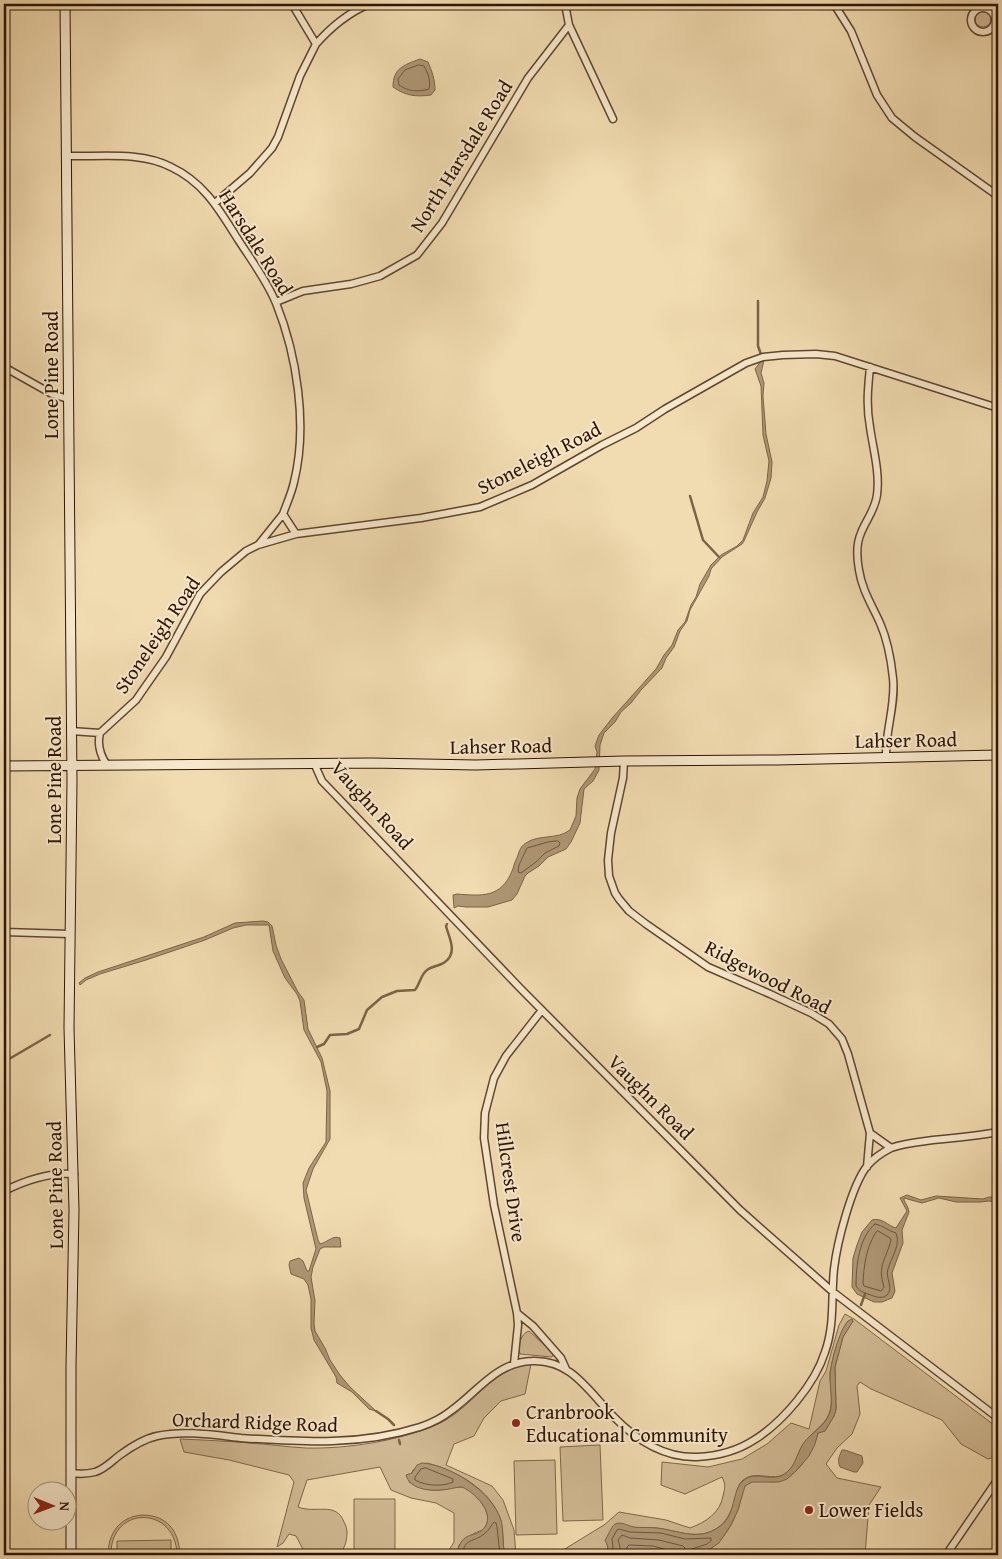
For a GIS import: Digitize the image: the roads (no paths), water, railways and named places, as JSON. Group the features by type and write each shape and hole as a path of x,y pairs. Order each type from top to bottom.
{"street":[{"name":"Lone Pine Road","path":"65,4 72,765 69,1028 74,1174 71,1555"},
{"path":"292,4 316,44"},
{"path":"215,202 250,174 272,148 278,137 300,76 316,44 343,19 355,10 369,4"},
{"path":"565,4 569,25 613,119"},
{"path":"834,4 851,30 877,96 892,118 915,137 998,196"},
{"name":"North Harsdale Road","path":"276,302 308,290 351,284 380,276 417,255 442,223 528,78 569,25"},
{"name":"Harsdale Road","path":"67,156 130,157 171,166 184,174 198,184 215,202 276,302 295,371 300,415 299,453 294,482 283,514 258,545"},
{"name":"Stoneleigh Road","path":"100,733 136,700 166,657 200,594 221,572 246,551 258,545 296,534 421,518 480,507 532,485 636,428 665,409 746,363 763,357 782,355 835,356 998,408"},
{"path":"870,366 867,396 869,426 876,464 877,494 874,507 860,534 857,548 863,589 886,638 894,680 886,743 886,758"},
{"path":"4,367 52,394 68,399"},
{"path":"283,514 296,534"},
{"path":"71,730 100,733 101,754 107,765"},
{"name":"Lahser Road","path":"4,766 314,763 476,765 998,755"},
{"name":"Ridgewood Road","path":"624,761 623,778 613,824 608,860 615,893 629,911 708,968 770,994 829,1024 842,1039 848,1054 870,1133 867,1167"},
{"name":"Vaughn Road","path":"314,763 322,781 542,1010 725,1196 833,1292 998,1418"},
{"path":"4,932 70,934"},
{"name":"Hillcrest Drive","path":"514,1364 518,1325 517,1313 494,1205 484,1138 484,1120 490,1089 499,1067 512,1046 542,1010"},
{"name":"Orchard Ridge Road","path":"71,1473 99,1471 133,1446 151,1438 165,1435 204,1435 325,1443 358,1440 411,1430 430,1423 449,1412 493,1375 514,1364 528,1361 550,1363 566,1369 583,1383 621,1424 648,1444 667,1452 684,1456 702,1457 725,1453 752,1442 771,1428 787,1412 812,1379 822,1361 828,1343 833,1306 834,1267 845,1220 867,1167 891,1148 998,1132"},
{"path":"870,1133 891,1148"},
{"path":"4,1191 46,1175 74,1174"},
{"path":"517,1313 533,1326 561,1358 566,1369"},
{"path":"946,1555 998,1479"}],"water":[{"path":"420,59 428,62 432,72 435,90 431,95 411,95 393,87 397,71 404,65"},
{"path":"764,360 761,373 764,383 763,396 766,434 772,462 771,478 765,498 744,541 722,557 711,569 690,610 687,621 662,668 604,733 600,745 599,770 593,781 584,789 580,823 566,849 548,857 528,873 512,900 488,907 458,906 454,908 453,895 482,895 496,891 502,886 508,880 521,849 526,843 531,840 559,835 570,830 576,816 577,798 580,789 595,769 597,752 595,746 599,735 656,669 672,645 678,630 685,622 700,584 711,565 721,555 737,546 743,540 753,513 763,497 767,481 769,461 763,435 761,386 755,369"},
{"path":"268,922 272,926 281,959 304,1000 308,1029 322,1058 330,1091 330,1139 313,1169 306,1190 320,1244 337,1237 340,1238 341,1247 324,1247 320,1249 313,1267 311,1277 315,1301 315,1331 340,1375 376,1411 369,1409 352,1392 337,1383 336,1377 314,1340 311,1328 311,1299 308,1285 304,1279 291,1274 289,1265 290,1261 299,1258 303,1261 307,1271 309,1271 316,1249 304,1198 303,1183 309,1168 326,1142 327,1091 321,1062 304,1030 300,1001 285,978 273,951 269,925 246,925 233,928 205,940 100,974 80,985 79,983 98,972 204,937 235,923"},
{"path":"907,1195 921,1200 936,1196 983,1199 994,1197 998,1198 998,1202 956,1202 939,1198 922,1203 904,1198 909,1212 902,1230 903,1243 892,1273 895,1291 892,1298 882,1302 874,1302 857,1294 852,1287 853,1258 857,1245 862,1232 872,1220 882,1221 896,1228 907,1211 900,1198"},
{"path":"852,1319 853,1321 843,1337 835,1367 836,1409 834,1416 825,1431 818,1433 809,1456 787,1479 779,1482 752,1482 745,1486 738,1510 719,1543 710,1549 687,1555 580,1555 607,1552 608,1547 605,1540 612,1527 618,1523 688,1534 703,1534 711,1531 725,1522 729,1516 739,1485 743,1481 752,1476 778,1477 787,1472 793,1465 803,1444 828,1417 831,1404 830,1372 833,1356 841,1332 848,1321"},
{"path":"842,1450 862,1456 863,1463 857,1472 840,1467 839,1457"},
{"path":"422,1463 445,1469 480,1490 496,1510 501,1520 505,1555 457,1555 459,1547 465,1538 481,1531 485,1527 487,1515 485,1509 472,1493 462,1487 431,1490 415,1486 408,1480 406,1475 412,1473 417,1465"}],"waterway":[{"path":"758,301 758,346 763,360"},
{"path":"690,496 703,540 719,557"},
{"path":"317,1047 324,1044 330,1035 347,1034 359,1029 367,1010 382,997 397,991 415,990 425,972 445,962 449,958 452,949 447,924"},
{"path":"4,1062 50,1035"},
{"path":"861,1305 865,1294"},
{"path":"376,1411 394,1425"},
{"path":"399,1440 400,1444"}],"place":[{"name":"Cranbrook Educational Community","path":"516,1423"},
{"name":"Lower Fields","path":"809,1510"}]}
